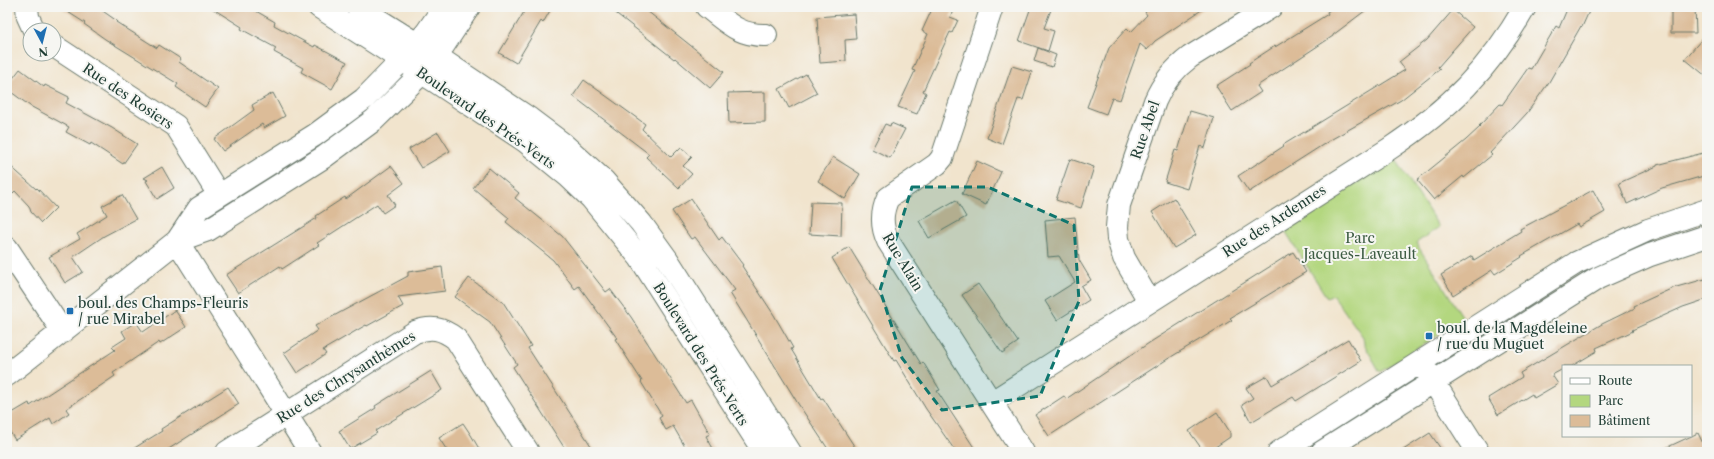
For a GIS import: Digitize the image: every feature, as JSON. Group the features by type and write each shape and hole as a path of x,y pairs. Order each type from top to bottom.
{"street":[{"path":"27,7 30,22"},
{"name":"Boulevard des Prés-Verts","path":"319,7 422,73 539,152 577,184 601,209 640,258 764,452"},
{"name":"Boulevard des Prés-Verts","path":"358,7 436,56 562,143 616,194 641,223 667,259 790,452"},
{"path":"7,375 177,241 199,208 332,124 364,99 416,44 444,7"},
{"path":"177,241 208,230 330,153 378,116 422,73 436,56 469,7"},
{"path":"707,7 739,31 756,35 766,35"},
{"name":"Rue Alain","path":"992,7 942,158 937,164 888,198 882,216 884,233 888,241 1023,452"},
{"name":"Rue Abel","path":"1149,301 1124,258 1118,238 1117,227 1119,205 1155,101 1161,88 1179,66 1190,57 1271,7"},
{"name":"Rue des Ardennes","path":"992,402 1389,149 1432,118 1448,106 1474,80 1498,49 1525,7"},
{"name":"Rue des Rosiers","path":"62,51 176,126 219,195"},
{"path":"1279,452 1576,263 1648,230 1707,210"},
{"path":"1322,452 1598,278 1650,255 1707,236"},
{"path":"177,241 310,452"},
{"path":"7,248 63,332"},
{"name":"Rue des Chrysanthèmes","path":"228,452 415,332 430,328 438,328 447,332 456,339 528,452"},
{"path":"1421,362 1478,452"}],"highlighted area":[{"path":"912,187 988,187 1074,225 1079,301 1040,396 942,410 902,358 880,290"}],"green space":[{"name":"Parc Jacques-Laveault","path":"1395,158 1439,227 1416,243 1464,319 1380,372 1364,344 1363,337 1333,295 1327,298 1284,229"}],"building":[{"path":"60,7 97,7 117,21 116,22 157,48 159,45 181,59 179,62 218,89 205,107 176,87 178,84 105,39 84,24 85,23"},
{"path":"210,7 249,7 275,22 274,25 314,47 315,45 347,62 332,89 301,72 303,68 274,52 276,48 241,29 242,27"},
{"path":"527,7 552,7 543,23 541,21 516,63 499,53"},
{"path":"608,7 642,7 724,72 710,88 675,58 674,59"},
{"path":"933,7 955,7 950,17 958,20 952,33 950,32 923,91 926,93 917,114 898,107 915,71 912,70 928,34 922,31"},
{"path":"1031,7 1052,7 1044,28 1054,31 1048,51 1019,41"},
{"path":"1152,7 1206,7 1155,41 1147,50 1140,44 1120,100 1112,98 1106,114 1087,107 1109,48 1127,28 1131,32 1147,15 1145,12"},
{"path":"1334,7 1370,7 1333,36 1257,86 1261,92 1232,111 1216,86 1275,46 1328,14 1327,12"},
{"path":"1568,7 1591,7 1582,27 1581,26 1549,82 1527,113 1490,153 1492,155 1434,200 1417,180 1466,140 1480,127 1479,126 1500,104 1502,105 1528,68 1531,69 1556,26 1559,28"},
{"path":"1671,7 1695,7 1696,33 1671,33"},
{"path":"1453,10 1473,27 1438,67 1440,69 1401,100 1332,139 1249,192 1238,176 1284,146 1283,145 1405,70 1399,62 1427,40"},
{"path":"854,14 856,39 845,40 846,61 820,63 817,17"},
{"path":"1707,33 1707,77 1685,59"},
{"path":"1038,48 1056,55 1052,67 1034,61"},
{"path":"1012,66 1032,72 1023,100 1018,99 1002,144 987,138"},
{"path":"20,69 44,87 45,85 69,97 66,103 112,128 137,144 123,164 91,143 90,145 66,132 69,127 30,106 7,89 7,86"},
{"path":"806,74 817,93 789,108 779,89"},
{"path":"584,80 645,124 642,129 671,157 681,147 692,157 683,166 692,174 679,188 646,157 649,154 573,96"},
{"path":"765,92 765,122 729,123 728,93"},
{"path":"273,93 285,116 264,128 262,124 223,151 214,139 254,110 252,105"},
{"path":"1190,111 1214,118 1205,148 1200,146 1187,189 1165,182 1175,150 1178,151"},
{"path":"891,123 905,129 890,158 872,149 885,124 890,126"},
{"path":"438,132 450,151 421,168 409,149"},
{"path":"1707,152 1707,175 1662,188 1627,204 1619,183 1657,165"},
{"path":"833,157 860,174 845,199 818,181"},
{"path":"1070,159 1094,167 1081,208 1056,200"},
{"path":"977,161 1001,172 986,205 962,194"},
{"path":"7,163 36,189 37,188 56,208 41,223 31,212 29,206 15,191 7,199"},
{"path":"391,166 404,183 388,195 395,205 383,213 377,204 317,243 319,245 282,269 280,266 238,293 226,275 317,218 316,216 345,197 346,199"},
{"path":"162,167 174,188 157,199 146,181 148,180 144,178"},
{"path":"489,168 519,193 515,198 562,236 606,292 610,289 631,317 686,403 691,400 710,434 706,436 715,452 688,452 673,426 666,430 659,418 662,416 615,339 617,338 579,286 575,289 553,260 506,222 509,218 473,188"},
{"path":"1593,190 1605,212 1579,227 1577,224 1521,256 1522,257 1495,274 1492,270 1453,295 1441,275 1472,256 1474,260 1521,231 1520,229"},
{"path":"122,195 136,219 104,236 73,257 83,272 65,283 49,257 80,239 77,234 107,215 102,206"},
{"path":"1174,198 1196,235 1174,248 1152,212"},
{"path":"691,199 719,240 722,237 743,265 742,266 774,315 793,348 791,349 821,399 823,398 858,452 830,452 797,402 730,293 735,290 695,237 691,239 672,211"},
{"path":"956,200 966,217 929,238 919,221"},
{"path":"811,202 842,203 841,236 809,234"},
{"path":"1075,217 1079,260 1091,280 1081,286 1089,300 1057,320 1045,301 1075,282 1059,256 1048,257 1045,220"},
{"path":"849,247 921,364 923,362 940,390 937,391 977,452 956,452 926,409 896,360 894,361 832,258"},
{"path":"1293,252 1306,272 1230,318 1232,320 1166,360 1049,436 1035,415 1064,396 1066,399 1149,343"},
{"path":"442,267 445,291 398,297 403,306 323,350 326,354 297,373 284,353 318,330 315,326 408,276 408,272"},
{"path":"469,278 503,302 531,346 528,348 595,452 567,452 513,367 517,364 490,322 455,297"},
{"path":"1705,279 1707,299 1683,307 1632,330 1633,331 1596,348 1597,351 1574,365 1562,365 1562,370 1552,375 1558,384 1534,398 1532,394 1498,415 1488,398 1522,377 1520,373 1602,324 1635,308 1634,306 1673,288"},
{"path":"978,284 1018,342 1002,353 962,295"},
{"path":"175,310 186,327 160,344 159,342 113,373 115,376 66,409 69,413 53,424 50,418 15,440 7,427 7,416 29,403 30,406 115,350 112,347 126,338 122,331 136,322 143,332"},
{"path":"1348,339 1361,361 1296,401 1293,397 1251,422 1242,405 1253,398 1246,388 1267,376 1272,385"},
{"path":"431,371 442,390 375,431 377,433 350,449 339,431 376,408 375,406"},
{"path":"228,387 239,404 164,452 128,452 162,431 161,429"},
{"path":"1217,412 1230,432 1230,437 1208,452 1204,452 1189,431"},
{"path":"463,423 481,452 448,452 439,438"},
{"path":"1430,433 1443,452 1400,452"},
{"path":"1698,433 1707,452 1657,452 1692,437"}],"place":[{"name":"boul. des Champs-Fleuris / rue Mirabel","path":"70,311"},
{"name":"boul. de la Magdeleine / rue du Muguet","path":"1429,336"}]}
